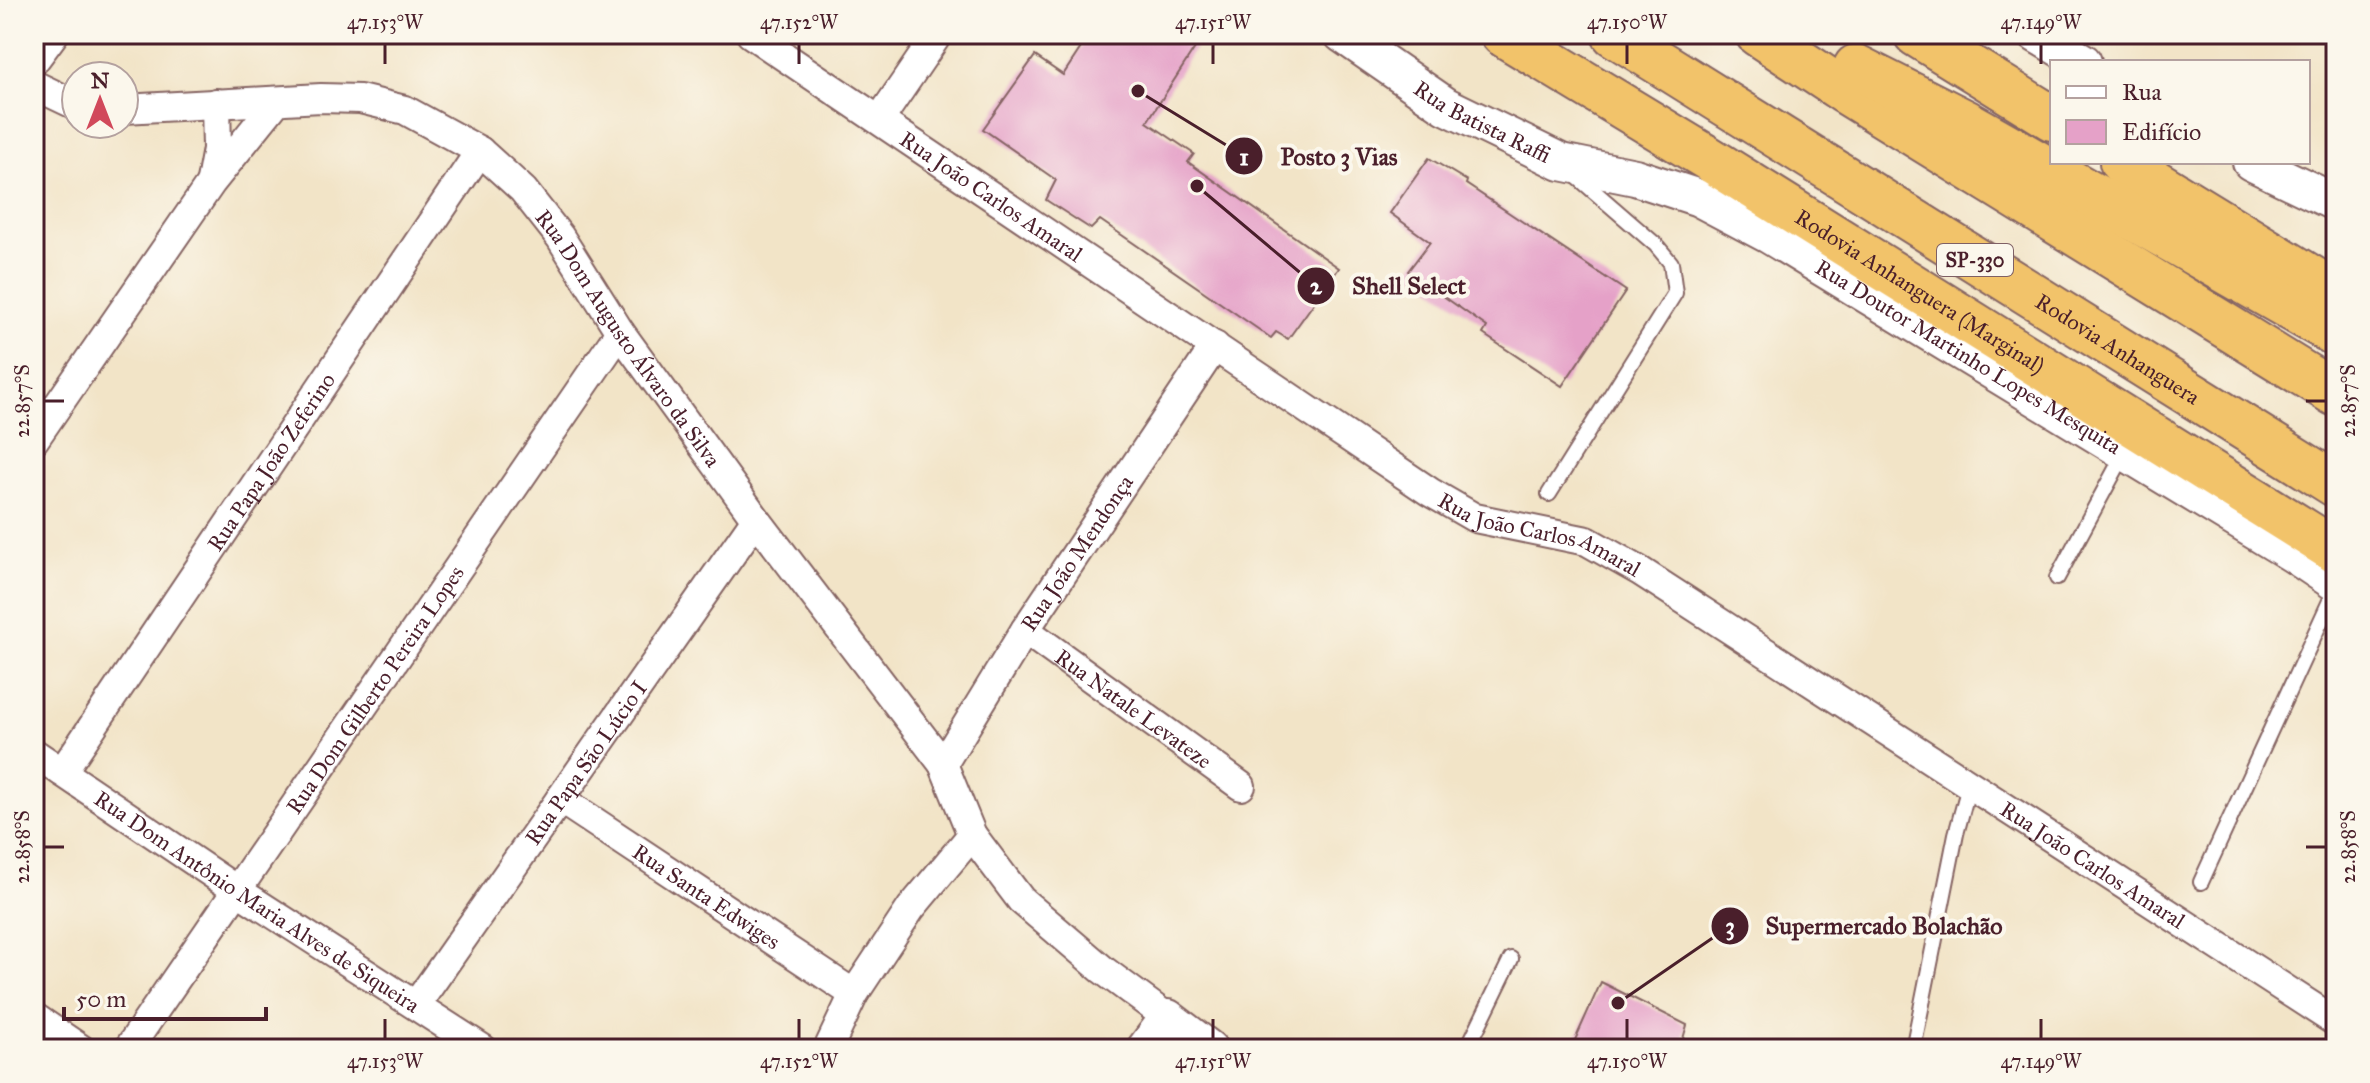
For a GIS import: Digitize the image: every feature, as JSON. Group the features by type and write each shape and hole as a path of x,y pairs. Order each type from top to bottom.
{"highway":[{"name":"Rodovia Anhanguera (Marginal)","path":"1503,34 1706,157 2336,551"},
{"name":"Rodovia Anhanguera","path":"1614,34 2336,485"},
{"path":"1758,34 2336,394"},
{"path":"1793,34 1967,123 2336,334"},
{"path":"1916,34 2050,117"},
{"path":"2125,164 2336,293"},
{"path":"2276,448 2336,494"}],"street":[{"path":"34,61 54,34"},
{"name":"Rua João Carlos Amaral","path":"751,34 1430,492 1475,518 1587,541 1640,571 2336,1022"},
{"path":"880,119 938,34"},
{"name":"Rua Batista Raffi","path":"1342,34 1446,106 1561,162 1635,177"},
{"path":"2036,34 2080,60"},
{"path":"34,85 60,97"},
{"name":"Rua Dom Augusto Álvaro da Silva","path":"140,108 321,98 360,99 405,110 480,151 523,190 560,237 620,332 756,519 943,764 972,835 1021,900 1103,970 1168,1018"},
{"path":"34,440 211,183 277,101"},
{"path":"211,183 217,149 216,103"},
{"name":"Rua Papa João Zeferino","path":"62,772 480,151"},
{"path":"2255,164 2336,203"},
{"name":"Rua Doutor Martinho Lopes Mesquita","path":"1635,177 1699,198 1769,235 2293,554 2336,585"},
{"name":"Rua Dom Gilberto Pereira Lopes","path":"128,1049 620,332"},
{"name":"Rua João Mendonça","path":"943,764 1025,630 1215,346"},
{"name":"Rua Papa São Lúcio I","path":"416,1005 756,519"},
{"name":"Rua Natale Levateze","path":"1025,630 1241,786"},
{"name":"Rua Dom Antônio Maria Alves de Siqueira","path":"34,753 238,891 483,1049"},
{"name":"Rua Santa Edwiges","path":"560,799 854,994"},
{"path":"828,1049 854,994 911,908 972,835"},
{"path":"34,1017 81,1049"},
{"path":"1145,1049 1168,1018 1209,1049"}],"lane":[{"path":"1549,494 1675,293 1671,263 1656,245 1561,162"},
{"path":"2057,578 2125,452"},
{"path":"2201,882 2336,585"},
{"path":"1913,1049 1956,834 1969,786"},
{"path":"1467,1049 1511,959"}],"building":[{"path":"1090,34 1204,34 1147,122 1194,154 1188,162 1339,268 1288,339 1276,332 1271,338 1100,220 1091,229 1046,200 1056,180 983,129 1035,56 1063,75"},
{"path":"1429,158 1626,291 1562,386 1483,334 1487,327 1408,271 1430,242 1390,213"},
{"path":"1601,982 1687,1025 1680,1049 1571,1049"}],"place":[{"name":"Posto 3 Vias","path":"1138,91"},
{"name":"Shell Select","path":"1197,186"},
{"name":"Supermercado Bolachão","path":"1618,1003"}]}
